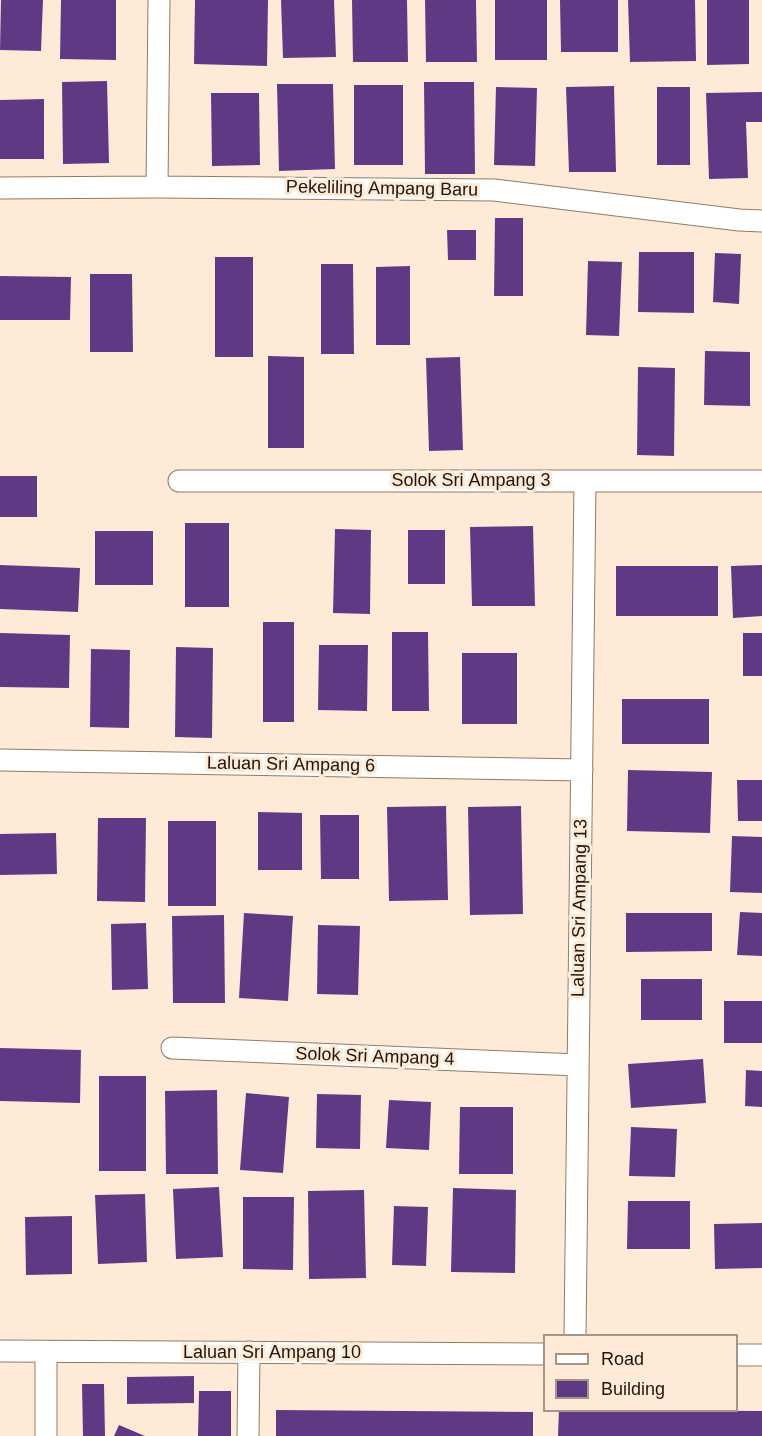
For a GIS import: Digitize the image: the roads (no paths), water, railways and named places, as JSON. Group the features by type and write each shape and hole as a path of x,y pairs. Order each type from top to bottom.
{"street":[{"path":"157,187 159,0"},
{"name":"Pekeliling Ampang Baru","path":"0,188 494,190 739,220 762,220"},
{"name":"Solok Sri Ampang 3","path":"179,481 762,481"},
{"name":"Laluan Sri Ampang 13","path":"575,1334 585,481"},
{"name":"Laluan Sri Ampang 6","path":"0,760 582,770"},
{"name":"Solok Sri Ampang 4","path":"172,1048 578,1065"},
{"name":"Laluan Sri Ampang 10","path":"0,1351 543,1354"},
{"path":"46,1352 46,1436"},
{"path":"248,1436 249,1352"},
{"path":"738,1355 762,1355"}]}
